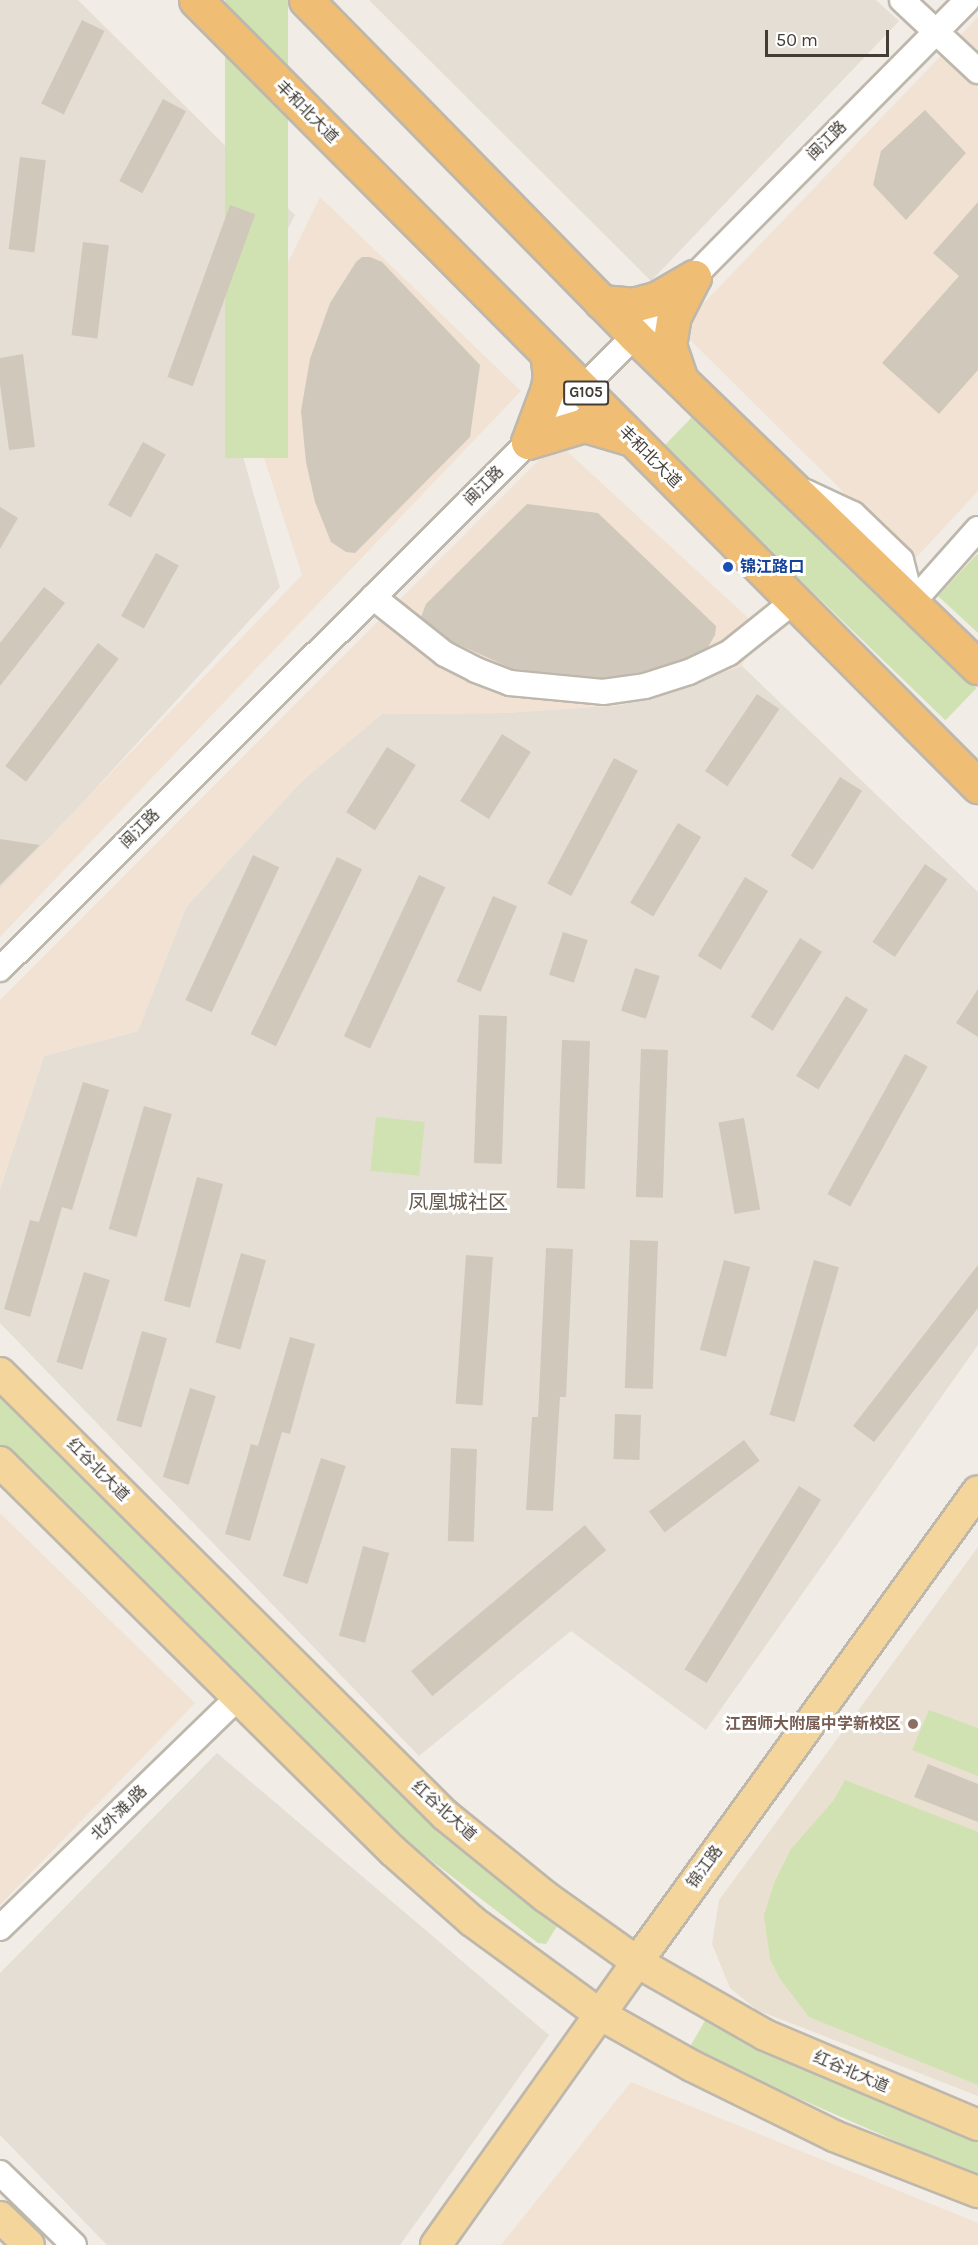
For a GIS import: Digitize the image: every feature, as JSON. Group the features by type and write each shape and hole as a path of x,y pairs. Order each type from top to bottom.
{"highway":[{"name":"丰和北大道","path":"196,0 978,786"},
{"path":"306,0 635,336 978,666"},
{"path":"601,302 633,306 656,299 694,277"},
{"path":"681,380 669,346 674,316 694,277"},
{"path":"528,442 548,391 550,377 547,354"},
{"path":"528,442 571,426 584,425 631,439"}],"main road":[{"name":"红谷北大道","path":"0,1373 445,1815 546,1897 637,1962 765,2035 978,2125"},
{"path":"0,1462 393,1851 606,2007 757,2100 834,2136 978,2192"},
{"name":"锦江路","path":"436,2245 637,1962 978,1491"},
{"path":"0,2217 29,2245"}],"street":[{"path":"902,0 978,71"},
{"name":"闽江路","path":"0,969 694,277 967,0"},
{"path":"912,603 978,530"},
{"path":"374,597 445,654 476,670 510,683 603,692 645,686 690,672 729,653 794,601"},
{"name":"北外滩J路","path":"0,1928 238,1697"},
{"path":"0,2173 74,2245"}],"shaded area":[{"path":"0,0 78,0 295,215 237,327 237,435 280,587 0,893"},
{"path":"369,0 876,0 899,21 651,281"},
{"path":"978,17 978,491 913,561 679,329"},
{"path":"320,197 521,391 0,937 0,888 302,575 253,424 254,332"},
{"path":"557,442 758,627 742,666 622,705 505,713 382,714 303,780 186,907 138,1031 44,1056 0,1189 0,1000"},
{"path":"742,666 978,892 978,1345 706,1730 571,1631 419,1756 0,1323 0,1189 44,1056 138,1031 186,907 303,780 382,714 505,713 622,705"},
{"path":"0,1513 195,1703 0,1905"},
{"name":"江西师大附属中学新校区","path":"978,1547 978,2096 757,2010 730,1988 712,1944 719,1900"},
{"path":"217,1753 549,2035 400,2245 107,2245 0,2135 0,1973"},
{"path":"631,2082 978,2223 978,2245 501,2245"}],"green space":[{"path":"225,0 288,0 288,458 225,458"},
{"path":"694,415 977,688 945,720 663,447"},
{"path":"978,553 978,633 938,596"},
{"path":"376,1117 425,1122 419,1176 370,1171"},
{"path":"0,1388 559,1923 546,1944 538,1943 375,1817 0,1445"},
{"path":"929,1710 978,1728 978,1776 912,1750"},
{"path":"845,1780 978,1832 978,2085 809,2017 780,1979 770,1959 764,1916 774,1883 791,1849 834,1800"},
{"path":"710,2012 978,2139 978,2177 695,2053 691,2045"}],"building":[{"path":"82,20 104,31 64,115 41,104"},
{"path":"163,99 186,111 142,193 119,181"},
{"path":"925,110 966,153 906,220 873,185 881,151"},
{"path":"20,157 46,160 34,252 9,249"},
{"path":"978,202 978,370 939,414 882,363 959,276 933,253"},
{"path":"230,205 255,214 193,386 167,377"},
{"path":"83,242 109,245 97,338 72,335"},
{"path":"362,257 370,257 382,262 480,365 470,437 355,553 346,552 331,542 315,502 306,462 301,411 310,359 330,303 356,262"},
{"path":"23,354 35,447 9,450 0,384 0,358"},
{"path":"143,442 166,455 131,518 108,505"},
{"path":"527,504 598,513 716,626 715,635 708,647 684,659 642,672 603,678 513,669 453,642 421,617 426,604"},
{"path":"0,507 18,518 0,549"},
{"path":"156,553 179,566 144,629 121,616"},
{"path":"44,587 65,603 0,686 0,643"},
{"path":"98,643 119,659 26,782 5,766"},
{"path":"757,694 779,709 727,786 705,771"},
{"path":"502,734 531,752 489,819 460,801"},
{"path":"387,747 416,765 375,830 346,812"},
{"path":"614,758 638,771 571,896 547,883"},
{"path":"840,777 862,791 813,870 791,856"},
{"path":"678,823 701,837 653,917 630,903"},
{"path":"0,839 40,845 0,885"},
{"path":"253,855 279,867 212,1012 185,1000"},
{"path":"337,857 362,869 276,1046 251,1034"},
{"path":"925,864 947,879 895,957 872,942"},
{"path":"419,875 445,887 370,1049 344,1036"},
{"path":"745,877 768,891 721,970 698,956"},
{"path":"493,896 517,906 481,992 457,982"},
{"path":"563,932 588,940 574,983 549,975"},
{"path":"800,938 822,952 773,1031 751,1017"},
{"path":"635,968 660,976 646,1019 621,1011"},
{"path":"978,989 978,1037 956,1023"},
{"path":"846,996 868,1010 818,1089 796,1076"},
{"path":"479,1015 507,1016 502,1164 474,1163"},
{"path":"562,1040 590,1041 585,1189 557,1188"},
{"path":"641,1049 668,1050 663,1198 636,1197"},
{"path":"905,1054 928,1067 850,1207 827,1194"},
{"path":"83,1082 109,1090 72,1210 62,1207 30,1317 4,1309 30,1220 39,1222"},
{"path":"144,1106 172,1114 137,1237 109,1229"},
{"path":"744,1118 760,1210 735,1214 718,1123"},
{"path":"197,1177 223,1184 190,1308 164,1301"},
{"path":"630,1240 658,1241 653,1389 625,1388"},
{"path":"546,1248 573,1249 566,1397 560,1397 553,1511 526,1510 532,1417 538,1417"},
{"path":"241,1253 266,1260 240,1350 215,1342"},
{"path":"466,1255 493,1257 483,1406 456,1404"},
{"path":"724,1260 750,1267 726,1357 700,1350"},
{"path":"814,1260 839,1267 795,1422 770,1415"},
{"path":"978,1265 978,1308 874,1442 853,1426"},
{"path":"84,1272 110,1280 82,1370 57,1362"},
{"path":"142,1331 167,1338 141,1428 116,1420"},
{"path":"290,1337 315,1344 290,1434 282,1432 250,1541 225,1534 251,1444 258,1446"},
{"path":"190,1388 216,1396 189,1485 163,1477"},
{"path":"615,1414 641,1415 639,1460 613,1459"},
{"path":"744,1440 760,1461 665,1532 649,1512"},
{"path":"451,1448 477,1449 474,1542 448,1541"},
{"path":"321,1458 346,1466 307,1584 283,1576"},
{"path":"799,1486 821,1500 707,1683 685,1669"},
{"path":"585,1525 606,1550 432,1696 411,1671"},
{"path":"363,1546 389,1553 365,1643 339,1636"},
{"path":"928,1764 978,1784 978,1822 914,1797"}],"place":[{"name":"锦江路口","path":"728,567"},
{"name":"江西师大附属中学新校区","path":"913,1724"}],"district":[{"name":"凤凰城社区","path":"458,1202"}]}
